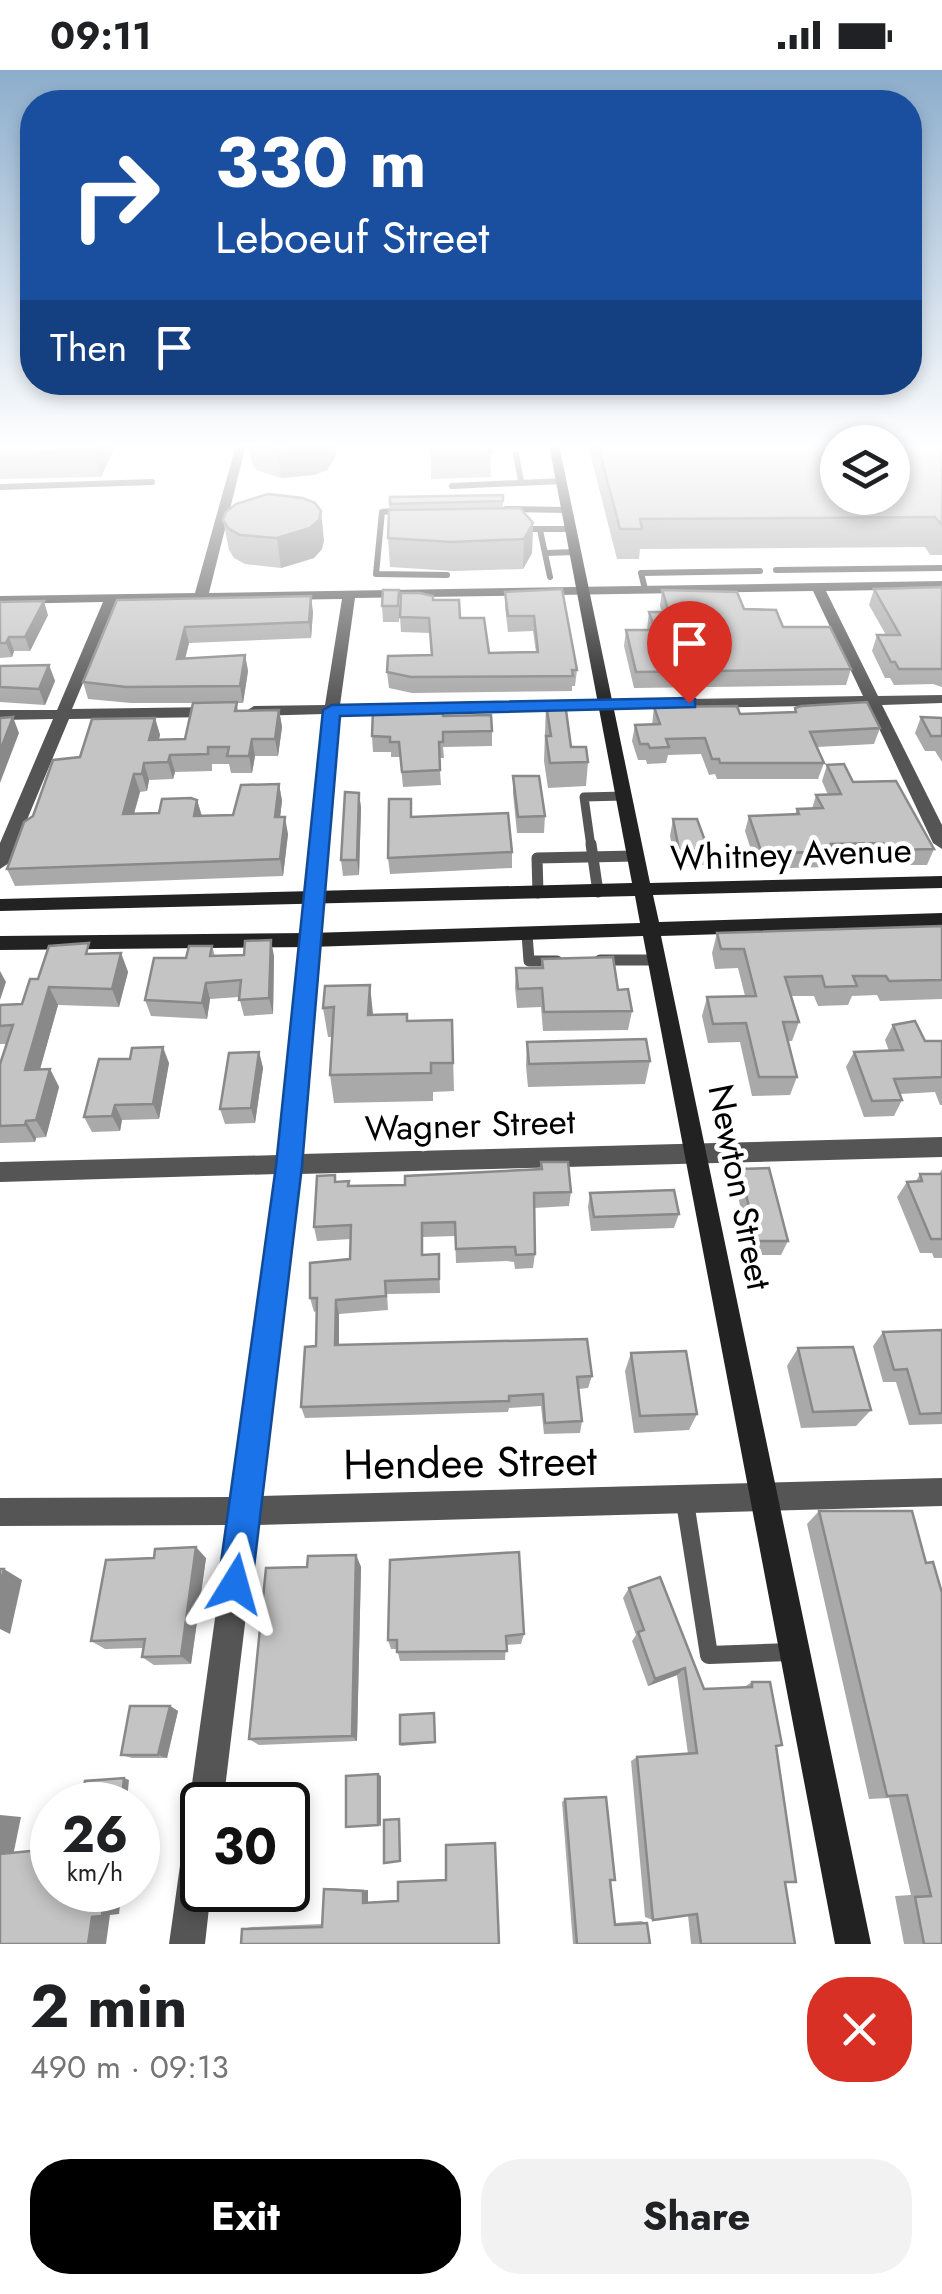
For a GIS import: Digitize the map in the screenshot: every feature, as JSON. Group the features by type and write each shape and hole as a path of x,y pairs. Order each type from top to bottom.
{"main road":[{"name":"Newton Street","path":"571,532 853,1944"},
{"name":"Whitney Avenue","path":"0,904 643,892 942,882"},
{"name":"Whitney Avenue","path":"0,943 310,940 942,920"}],"street":[{"path":"201,597 218,532"},
{"path":"0,600 942,584"},
{"path":"818,587 942,843"},
{"path":"209,1782 289,1166 332,710 349,594"},
{"path":"0,863 60,713 112,598"},
{"path":"0,715 942,698"},
{"name":"Wagner Street","path":"0,1172 942,1146"},
{"name":"Hendee Street","path":"0,1512 245,1511 942,1492"},
{"path":"187,1944 191,1912"}],"lane":[{"path":"390,532 380,533 376,574 448,575"},
{"path":"541,532 550,577"},
{"path":"546,552 575,552"},
{"path":"776,570 942,568"},
{"path":"644,589 640,573 760,571"},
{"path":"598,892 584,797 624,796"},
{"path":"538,893 537,858 636,856"},
{"path":"527,934 529,961 566,961"},
{"path":"584,960 656,960"},
{"path":"684,1499 709,1656 794,1651"}],"building":[{"path":"236,532 295,532 277,538"},
{"path":"388,532 528,532 524,539 452,542 388,538"},
{"path":"942,587 942,669 899,669 877,635 900,635 874,589"},
{"path":"562,589 577,670 572,670 573,676 411,677 387,672 388,656 432,655 429,618 400,617 401,593 420,593 433,596 433,600 459,600 460,618 484,618 489,653 538,652 534,616 508,616 505,592"},
{"path":"383,590 399,590 398,606 382,606"},
{"path":"662,590 737,592 744,609 776,610 783,627 830,627 851,669 636,672 626,630 655,630 649,612 669,612"},
{"path":"311,596 309,622 185,627 177,659 245,655 240,686 126,687 83,682 117,600"},
{"path":"44,601 25,637 9,637 6,643 0,643 0,602"},
{"path":"49,665 39,689 0,687 0,666"},
{"path":"237,702 235,711 279,710 275,739 252,739 249,756 227,756 229,747 208,747 208,754 170,755 168,762 144,763 142,774 134,774 123,814 159,813 162,799 191,798 197,800 194,816 233,815 241,785 279,784 275,817 285,817 280,859 7,869 24,822 33,816 53,760 80,757 92,719 155,718 149,740 185,739 193,703"},
{"path":"867,702 880,728 810,732 824,763 720,763 719,759 712,759 705,738 666,739 669,747 650,748 640,744 635,725 660,724 654,707 737,706 740,714 796,712 795,708 801,706"},
{"path":"565,703 571,747 586,747 588,762 550,763 546,704"},
{"path":"443,708 443,716 491,715 492,731 443,732 443,742 439,742 440,770 402,772 399,742 372,736 373,709"},
{"path":"13,717 0,751 0,718"},
{"path":"921,717 942,718 942,736 931,736"},
{"path":"844,764 853,782 896,781 934,849 892,850 883,843 831,844 834,851 762,854 749,816 799,814 797,809 823,808 816,795 841,794 827,765"},
{"path":"513,776 539,776 545,816 518,817"},
{"path":"345,792 359,793 357,860 341,860"},
{"path":"389,799 411,799 411,817 508,813 512,852 388,858"},
{"path":"673,819 697,819 708,849 679,850"},
{"path":"942,926 942,980 889,981 886,976 853,976 857,986 825,987 822,976 785,977 799,1022 783,1022 797,1077 759,1077 746,1023 713,1024 707,997 756,996 744,949 721,949 717,933"},
{"path":"271,940 269,998 239,1000 241,980 206,983 202,1003 145,1000 154,958 186,958 189,946 212,946 210,956 244,955 245,941"},
{"path":"89,943 86,954 121,953 112,989 49,987 25,1070 50,1069 36,1120 26,1121 25,1125 0,1126 0,1064 13,1025 0,1026 0,1005 22,1004 30,979 38,979 49,946"},
{"path":"613,957 618,990 628,989 632,1011 544,1012 542,988 518,989 516,968 543,968 542,959"},
{"path":"370,985 368,1015 407,1014 407,1021 452,1020 453,1063 431,1063 431,1073 330,1075 334,1007 323,1008 325,986"},
{"path":"915,1021 925,1041 942,1041 942,1077 894,1079 902,1100 872,1101 854,1052 903,1050 893,1025"},
{"path":"646,1039 650,1061 529,1064 527,1042"},
{"path":"163,1047 153,1104 115,1105 112,1116 84,1117 99,1059 130,1059 132,1048"},
{"path":"259,1052 251,1108 220,1109 229,1053"},
{"path":"541,1162 568,1162 571,1192 534,1193 535,1254 516,1255 515,1247 456,1249 455,1222 422,1223 422,1255 439,1254 439,1279 385,1281 386,1296 336,1300 335,1345 587,1339 592,1376 577,1377 582,1421 545,1423 543,1394 509,1396 509,1401 301,1407 305,1347 316,1346 317,1298 310,1298 310,1263 350,1259 351,1225 314,1227 317,1176 335,1175 335,1182 349,1181 348,1186 405,1185 405,1176 542,1169"},
{"path":"769,1168 788,1241 757,1241 740,1169"},
{"path":"920,1174 942,1174 942,1239 931,1239 907,1182 922,1181"},
{"path":"674,1190 679,1214 594,1217 590,1193"},
{"path":"942,1330 942,1413 920,1414 907,1369 894,1370 883,1332"},
{"path":"853,1347 871,1410 813,1412 798,1348"},
{"path":"686,1351 697,1414 640,1416 631,1353"},
{"path":"819,1511 912,1511 926,1563 933,1562 942,1593 942,1944 924,1944 915,1897 931,1896 907,1795 887,1796"},
{"path":"196,1547 181,1656 142,1657 145,1639 91,1641 106,1560 154,1558 155,1549"},
{"path":"519,1552 524,1634 506,1636 507,1651 397,1652 397,1640 388,1640 390,1560"},
{"path":"356,1555 352,1736 249,1739 266,1568 307,1567 308,1556"},
{"path":"660,1577 704,1689 752,1687 752,1682 770,1682 782,1745 776,1746 796,1882 785,1882 795,1944 701,1944 697,1914 653,1920 637,1757 697,1753 685,1668 655,1679 638,1632 644,1630 629,1588"},
{"path":"130,1706 170,1706 158,1755 121,1755"},
{"path":"434,1713 435,1742 400,1744 400,1715"},
{"path":"378,1774 378,1825 346,1827 346,1776"},
{"path":"124,1778 124,1782 85,1781"},
{"path":"606,1797 615,1880 610,1880 615,1925 647,1923 650,1944 577,1944 565,1799"},
{"path":"399,1819 400,1861 384,1863 384,1820"},
{"path":"495,1843 499,1944 241,1944 242,1929 322,1927 324,1889 363,1891 363,1903 398,1901 398,1882 446,1880 446,1845"},
{"path":"30,1851 30,1912 102,1912 102,1916 92,1917 88,1944 0,1944 0,1854"}],"route":[{"path":"235,1584 289,1166 332,710 689,703"}]}
